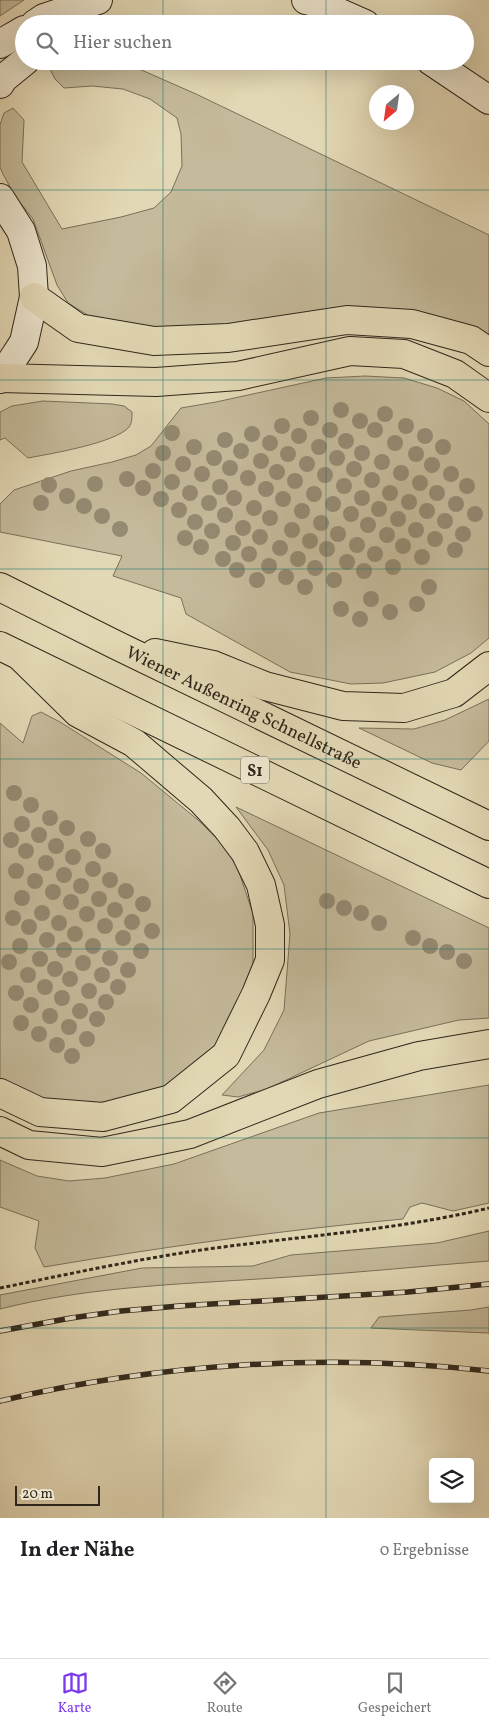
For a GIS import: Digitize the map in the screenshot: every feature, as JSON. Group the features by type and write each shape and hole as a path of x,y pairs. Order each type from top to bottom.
{"highway":[{"path":"34,298 78,328 154,341 228,338 347,320 412,324 471,340 489,352"},
{"path":"1,379 156,382 238,376 350,351 404,354 455,374 489,398"},
{"name":"Wiener Außenring Schnellstraße","path":"0,587 489,826"},
{"path":"116,645 213,665 265,686 343,706 404,708 454,693 489,666"},
{"path":"0,1092 40,1112 103,1117 171,1099 226,1054 256,994 270,960 270,925 261,885 246,852 227,828 201,800 134,743 78,713 10,651"},
{"name":"S1","path":"10,651 489,884"},
{"path":"0,1131 29,1146 102,1152 190,1134 318,1084 400,1061 489,1044"}],"main road":[{"path":"53,15 99,0"},
{"path":"82,15 99,0"},
{"path":"306,0 345,15"},
{"path":"0,44 15,35"},
{"path":"0,84 15,69"},
{"path":"444,70 489,100"},
{"path":"0,198 21,231 32,266 34,298 24,342 1,379"}],"path":[{"path":"0,1288 206,1249 453,1217 489,1208"}],"shaded area":[{"path":"0,0 24,0 0,16"},
{"path":"50,70 141,70 196,94 489,235 489,342 477,334 188,332 94,319 68,303 57,285 33,219 15,196 3,174 0,167 0,125 4,113 13,108 24,120 22,162 62,229 154,208 171,192 182,166 181,134 177,118 150,99 123,89 92,86 64,88 55,79"},
{"path":"365,376 404,378 437,388 464,401 489,424 489,638 471,653 435,672 383,683 351,684 290,672 186,614 181,598 113,576 122,556 0,532 0,504 14,490 71,471 136,455 151,446 181,408 326,378"},
{"path":"43,401 124,406 132,412 131,422 129,427 122,433 97,443 28,458 5,438 0,440 0,412 12,406"},
{"path":"489,699 489,741 461,770 432,763 359,728 414,729 445,720"},
{"path":"41,712 141,773 218,839 237,866 253,914 253,973 224,1038 207,1058 180,1080 147,1097 122,1105 53,1105 0,1081 0,723 23,743 32,716"},
{"path":"236,807 489,928 489,1018 459,1020 369,1041 267,1089 238,1097 222,1095 264,1050 284,1010 290,934 284,885 268,850"},
{"path":"489,1085 489,1203 453,1211 422,1203 410,1207 403,1219 223,1240 44,1267 35,1248 39,1221 0,1207 0,1160 37,1176 69,1181 105,1178 174,1164 319,1113"},
{"path":"489,1231 489,1261 339,1274 108,1290 36,1301 0,1309 0,1295 142,1268 253,1266 291,1255 437,1243"},
{"path":"489,1307 489,1333 371,1328 379,1317"}],"railway":[{"path":"0,1331 121,1311 408,1292 489,1284"},
{"path":"0,1401 60,1388 121,1378 243,1365 367,1363 489,1371"}]}
